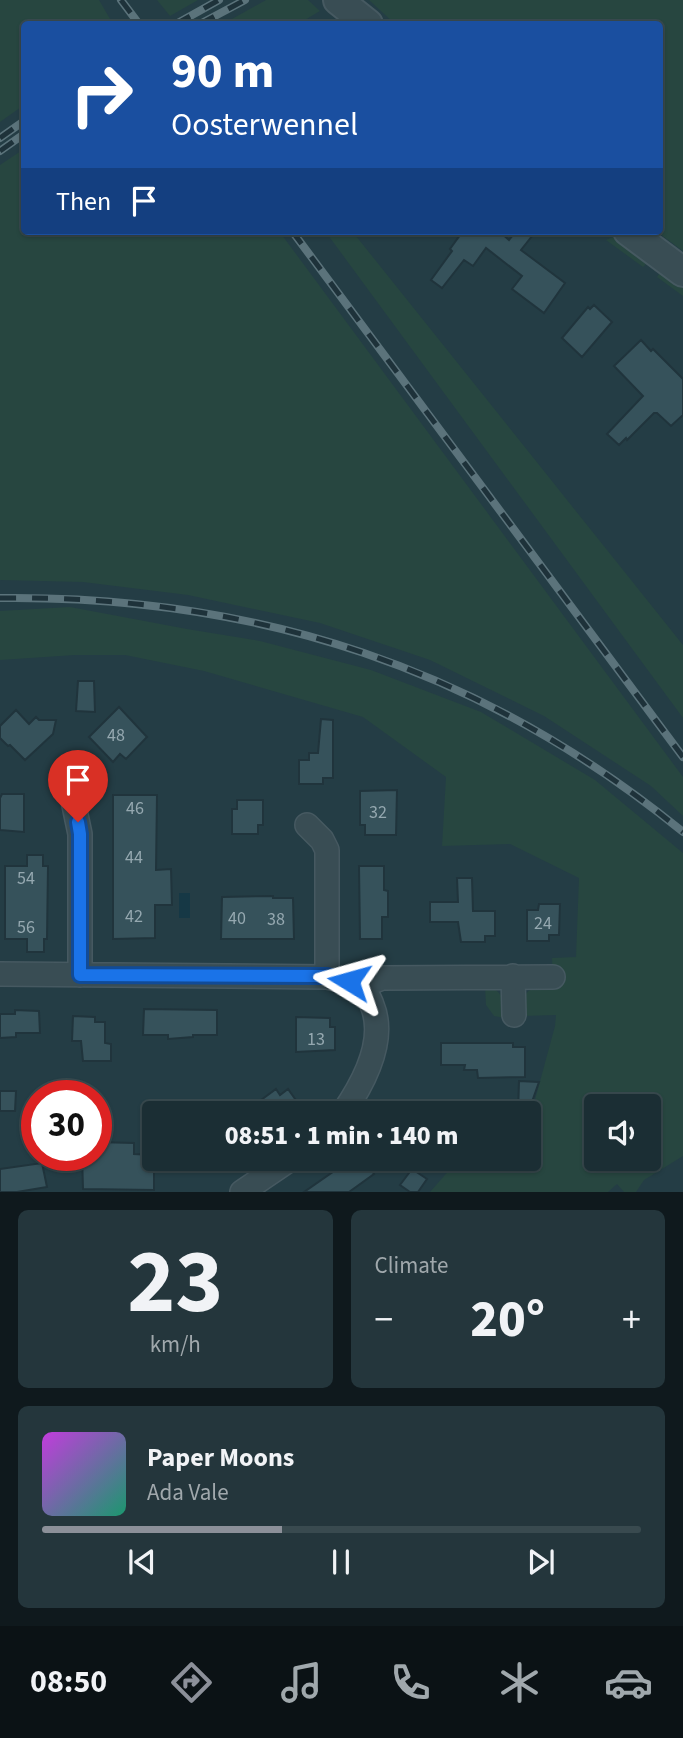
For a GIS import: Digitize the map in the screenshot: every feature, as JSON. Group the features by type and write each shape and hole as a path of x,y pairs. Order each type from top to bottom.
{"street":[{"path":"338,0 364,21"},
{"path":"633,235 683,272"},
{"path":"71,791 80,834 80,975"},
{"path":"307,825 322,840 327,850 327,976"},
{"path":"0,974 327,976 362,986 382,978 553,977"},
{"path":"513,976 514,1015"},
{"path":"351,1101 370,1063 376,1034 373,1007 362,986"},
{"path":"242,1192 273,1171"}],"green space":[{"path":"0,0 99,0 111,21 21,21 21,107 0,122"},
{"path":"157,0 198,0 170,16"},
{"path":"266,0 308,0 320,11 303,21 228,21"},
{"path":"369,0 683,0 683,251 661,235 663,21 392,21"},
{"path":"21,151 21,235 282,235 683,777 683,816 651,786 544,716 430,660 320,623 188,595 83,582 0,580 0,165"},
{"path":"328,235 355,235 683,645 683,718"},
{"path":"615,236 649,261 643,267 606,240"},
{"path":"662,270 683,286 683,296 657,277"},
{"path":"70,607 260,641 371,670 481,712 595,780 683,853 683,1156 661,1170 661,1094 584,1094 584,1171 659,1171 644,1180 636,1192 624,1192 617,1184 608,1192 430,1192 448,1171 541,1171 541,1101 535,1101 556,1015 522,1016 523,1000 532,989 553,985 552,958 576,957 579,878 510,844 442,846 446,777 363,717 204,671 125,655 0,660 0,611"},
{"path":"485,986 496,990 502,997 505,1018 494,1016 486,1005"}],"water":[{"path":"179,893 190,893 190,918 179,918"}],"building":[{"path":"460,235 503,235 509,240 513,235 533,235 521,250 565,283 544,313 512,289 522,276 486,248 473,266 464,260 442,288 431,280 452,251 450,249"},
{"path":"594,305 612,322 582,357 562,338 588,307 590,309"},
{"path":"641,340 683,379 683,415 671,426 654,413 619,445 607,434 643,396 614,366"},
{"path":"78,681 94,681 95,712 76,711"},
{"path":"119,707 147,737 126,759 120,754 113,762 89,737"},
{"path":"16,710 29,724 36,717 39,720 56,720 53,734 25,760 0,738 0,726"},
{"path":"321,719 333,720 333,778 323,778 323,784 299,784 299,760 309,760 309,753 318,753"},
{"path":"397,790 396,835 365,835 365,825 360,825 360,791"},
{"path":"2,794 24,794 24,832 0,830"},
{"path":"113,795 157,795 156,870 171,869 172,905 155,905 155,938 113,939"},
{"path":"237,800 263,800 263,825 258,825 258,834 232,834 232,809 237,809"},
{"path":"27,855 43,855 43,866 48,866 47,939 44,939 44,952 27,952 27,939 5,939 5,866 27,866"},
{"path":"359,866 384,866 388,917 382,917 382,939 360,939"},
{"path":"457,878 472,878 473,911 495,911 495,936 485,936 485,942 461,942 458,922 430,922 430,902 458,902"},
{"path":"222,897 293,898 294,939 221,939"},
{"path":"539,904 560,904 559,935 549,935 549,941 527,941 527,910 538,910"},
{"path":"144,1009 217,1010 217,1035 168,1039 168,1035 143,1035"},
{"path":"15,1010 39,1011 40,1033 16,1033 16,1037 0,1038 0,1014 15,1014"},
{"path":"73,1016 95,1017 95,1022 105,1022 105,1043 111,1044 111,1061 83,1061 81,1041 72,1041"},
{"path":"296,1017 330,1018 330,1027 335,1027 335,1050 296,1052"},
{"path":"441,1043 513,1043 513,1047 525,1047 525,1077 478,1078 477,1070 464,1070 465,1065 441,1065"},
{"path":"519,1081 539,1082 532,1101 518,1101"},
{"path":"276,1089 280,1095 288,1089 296,1101 260,1101"},
{"path":"0,1091 16,1091 15,1111 0,1111"},
{"path":"112,1142 134,1143 134,1154 142,1154 142,1171 154,1171 154,1190 83,1189 82,1171 112,1171"},
{"path":"21,1166 21,1171 44,1171 47,1187 0,1192 0,1169"},
{"path":"334,1171 372,1171 374,1174 349,1192 304,1192"},
{"path":"410,1171 427,1179 418,1192 410,1192 400,1185"}],"railway":[{"path":"121,0 137,21"},
{"path":"181,21 219,0"},
{"path":"206,21 245,0"},
{"path":"0,138 21,123"},
{"path":"0,151 21,136"},
{"path":"295,235 683,757"},
{"path":"0,598 95,601 187,610 277,628 363,653 447,686 528,726 607,775 683,832"}],"route":[{"path":"78,822 80,975 327,976 349,981"}]}
